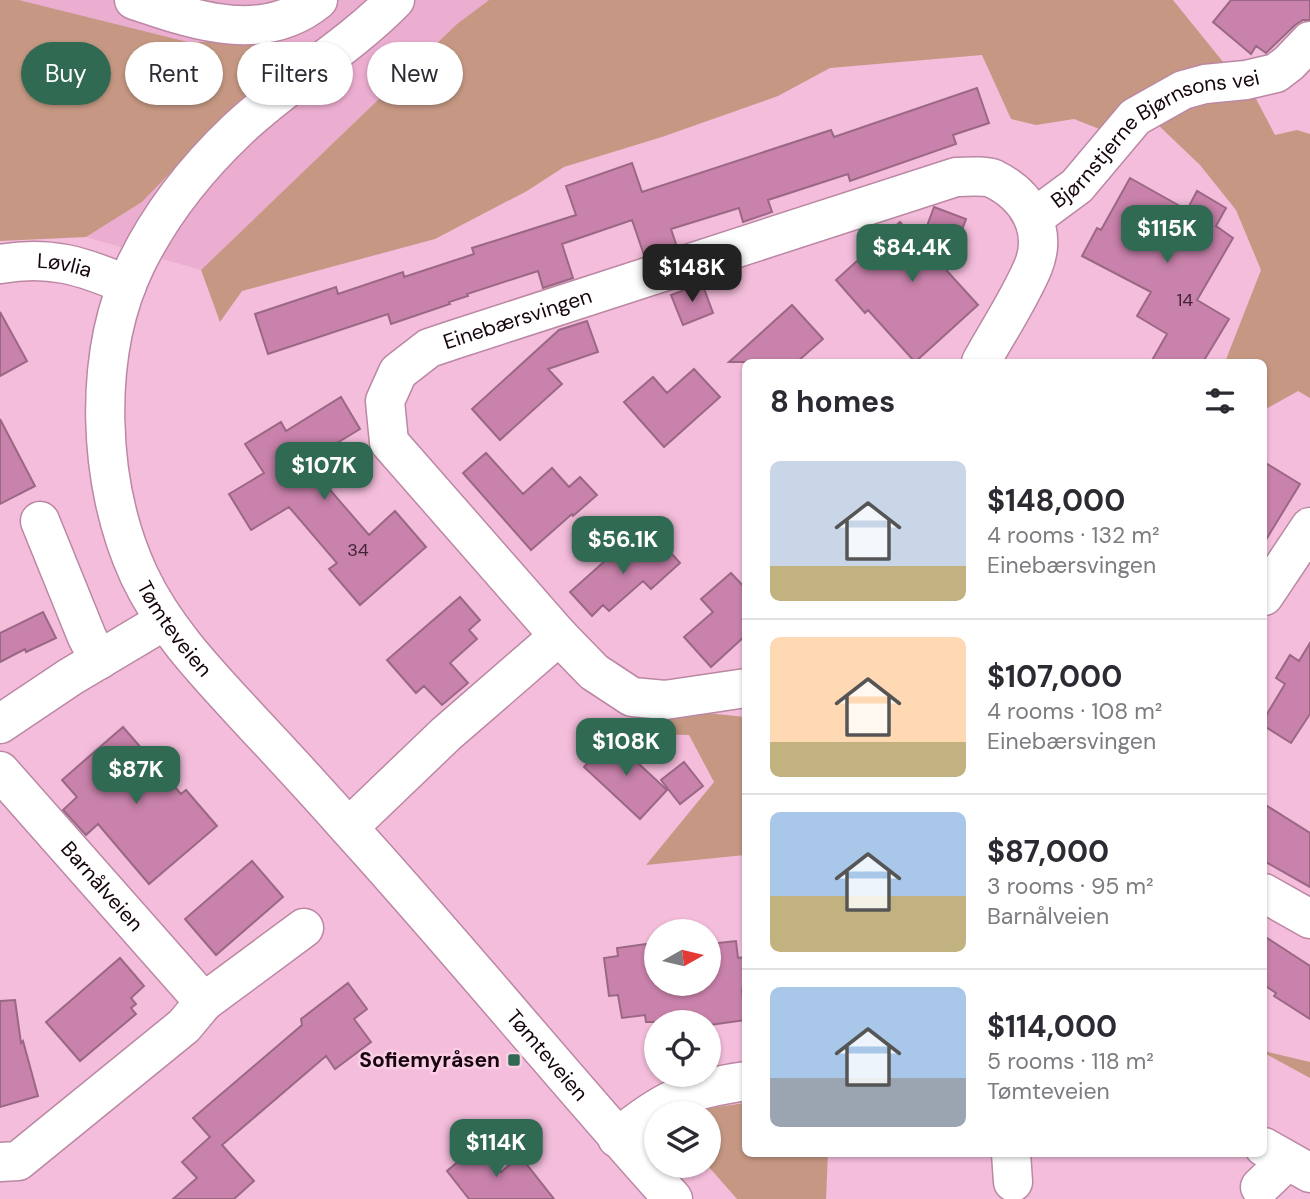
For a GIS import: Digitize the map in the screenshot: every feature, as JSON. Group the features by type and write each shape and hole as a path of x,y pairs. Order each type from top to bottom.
{"street":[{"path":"134,0 206,23 237,25 284,19 301,13 318,0"},
{"name":"Tømteveien","path":"395,0 342,48 236,131 186,186 137,262 116,320 105,412 108,461 124,536 138,572 164,621 219,687 349,827 617,1138 673,1199"},
{"name":"Bjørnstjerne Bjørnsons vei","path":"1035,217 1077,187 1135,117 1183,90 1276,72 1289,64 1310,41"},
{"name":"Einebærsvingen","path":"742,689 665,700 632,697 594,672 559,636 389,442 385,401 398,372 429,348 956,177 992,178 1023,199 1035,217"},
{"path":"983,359 1033,267 1038,247 1035,217"},
{"name":"Løvlia","path":"0,264 28,260 69,263 127,285"},
{"path":"40,521 99,660"},
{"path":"1267,592 1310,527"},
{"path":"0,724 164,621"},
{"path":"349,827 468,726 559,636"},
{"name":"Barnålveien","path":"0,771 204,1002"},
{"path":"1267,895 1310,919"},
{"path":"0,1162 18,1161 184,1026 204,1002 304,928"},
{"path":"617,1138 645,1114 676,1097 742,1082"},
{"path":"1260,1187 1287,1160"}],"shaded area":[{"path":"0,0 19,0 188,42 125,42 125,105 223,105 223,42 237,42 237,103 142,202 86,237 0,241"},
{"path":"19,0 489,0 438,42 367,42 367,105 373,105 201,270 86,237 142,202 237,103 353,105 353,42 188,42"},
{"path":"489,0 1173,0 1228,68 1107,132 1074,119 1036,125 1011,119 982,55 830,68 778,96 662,137 564,167 527,191 435,239 242,291 220,322 201,270 373,105 463,105 463,42 438,42"},
{"path":"1254,95 1275,135 1297,130 1310,134 1310,398 1298,391 1267,408 1267,359 1226,359 1261,270 1236,210 1200,165 1156,123 1203,97"},
{"path":"679,710 742,717 742,855 646,865 714,782 689,735 648,734 638,711"},
{"path":"1267,1052 1310,1062 1310,1078 1267,1055"},
{"path":"742,1103 742,1157 828,1157 826,1199 737,1199 719,1178 721,1178 721,1106"}],"building":[{"path":"1231,0 1310,0 1310,20 1303,20 1295,25 1266,53 1256,46 1251,54 1213,22"},
{"path":"977,88 989,123 953,135 956,144 850,181 848,174 768,200 772,212 743,222 739,208 671,229 676,244 644,255 632,220 562,244 573,278 543,288 538,271 467,294 468,296 449,302 450,304 391,324 388,314 268,354 255,314 336,287 338,294 403,272 404,277 474,254 472,248 576,215 566,186 632,163 642,192 831,130 834,137"},
{"path":"1130,178 1187,210 1197,191 1226,208 1216,226 1233,238 1197,300 1229,319 1205,359 1153,359 1167,334 1137,316 1151,292 1082,256 1097,228 1101,230"},
{"path":"934,207 966,219 947,271 978,305 918,359 912,359 868,310 865,313 836,280 900,222 920,245"},
{"path":"702,283 713,313 683,325 671,295"},
{"path":"792,305 823,339 800,359 742,359 742,362 729,362"},
{"path":"0,312 27,361 0,376"},
{"path":"587,321 598,352 548,369 562,384 500,440 472,409 559,330"},
{"path":"694,369 720,397 664,447 624,402 653,377 667,393"},
{"path":"341,397 360,429 306,462 369,535 395,511 426,547 360,605 329,569 337,563 289,507 251,530 229,494 264,473 245,444 281,422 286,431"},
{"path":"0,419 35,486 0,504"},
{"path":"486,453 523,494 552,468 569,487 580,477 597,495 531,550 463,473"},
{"path":"1267,464 1300,484 1267,538"},
{"path":"633,536 652,556 664,545 680,563 651,589 643,581 609,611 603,605 592,616 570,592"},
{"path":"731,573 742,585 742,639 711,667 684,637 713,612 701,599"},
{"path":"460,597 480,620 469,630 477,639 450,663 468,683 442,705 424,686 416,693 387,660"},
{"path":"43,612 56,638 26,652 25,649 0,662 0,633"},
{"path":"1310,643 1310,714 1291,743 1267,728 1267,714 1285,684 1276,678 1290,655 1299,661"},
{"path":"123,727 181,794 186,790 217,826 149,884 98,824 86,835 63,810 77,797 62,780"},
{"path":"611,738 667,790 640,819 584,767"},
{"path":"684,762 703,786 680,804 661,780"},
{"path":"1267,806 1310,833 1310,887 1267,863"},
{"path":"252,861 283,897 216,955 185,919"},
{"path":"1267,938 1310,966 1310,1019 1274,996 1276,993 1267,987"},
{"path":"736,941 738,958 742,958 742,1021 721,1023 721,1010 644,1010 644,1015 622,1018 618,995 609,996 604,958 618,956 617,948 644,944 644,996 721,996 721,943"},
{"path":"120,958 144,986 131,998 136,1004 131,1008 136,1014 80,1061 46,1022"},
{"path":"348,983 367,1009 354,1019 371,1042 335,1069 326,1056 222,1145 254,1181 234,1199 173,1199 197,1178 182,1162 210,1137 193,1118 302,1025 301,1019"},
{"path":"15,1000 21,1043 23,1041 38,1096 0,1107 0,1001"},
{"path":"478,1145 501,1172 520,1156 554,1199 469,1199 447,1171"}],"place":[{"name":"Sofiemyråsen","path":"514,1060"}]}
